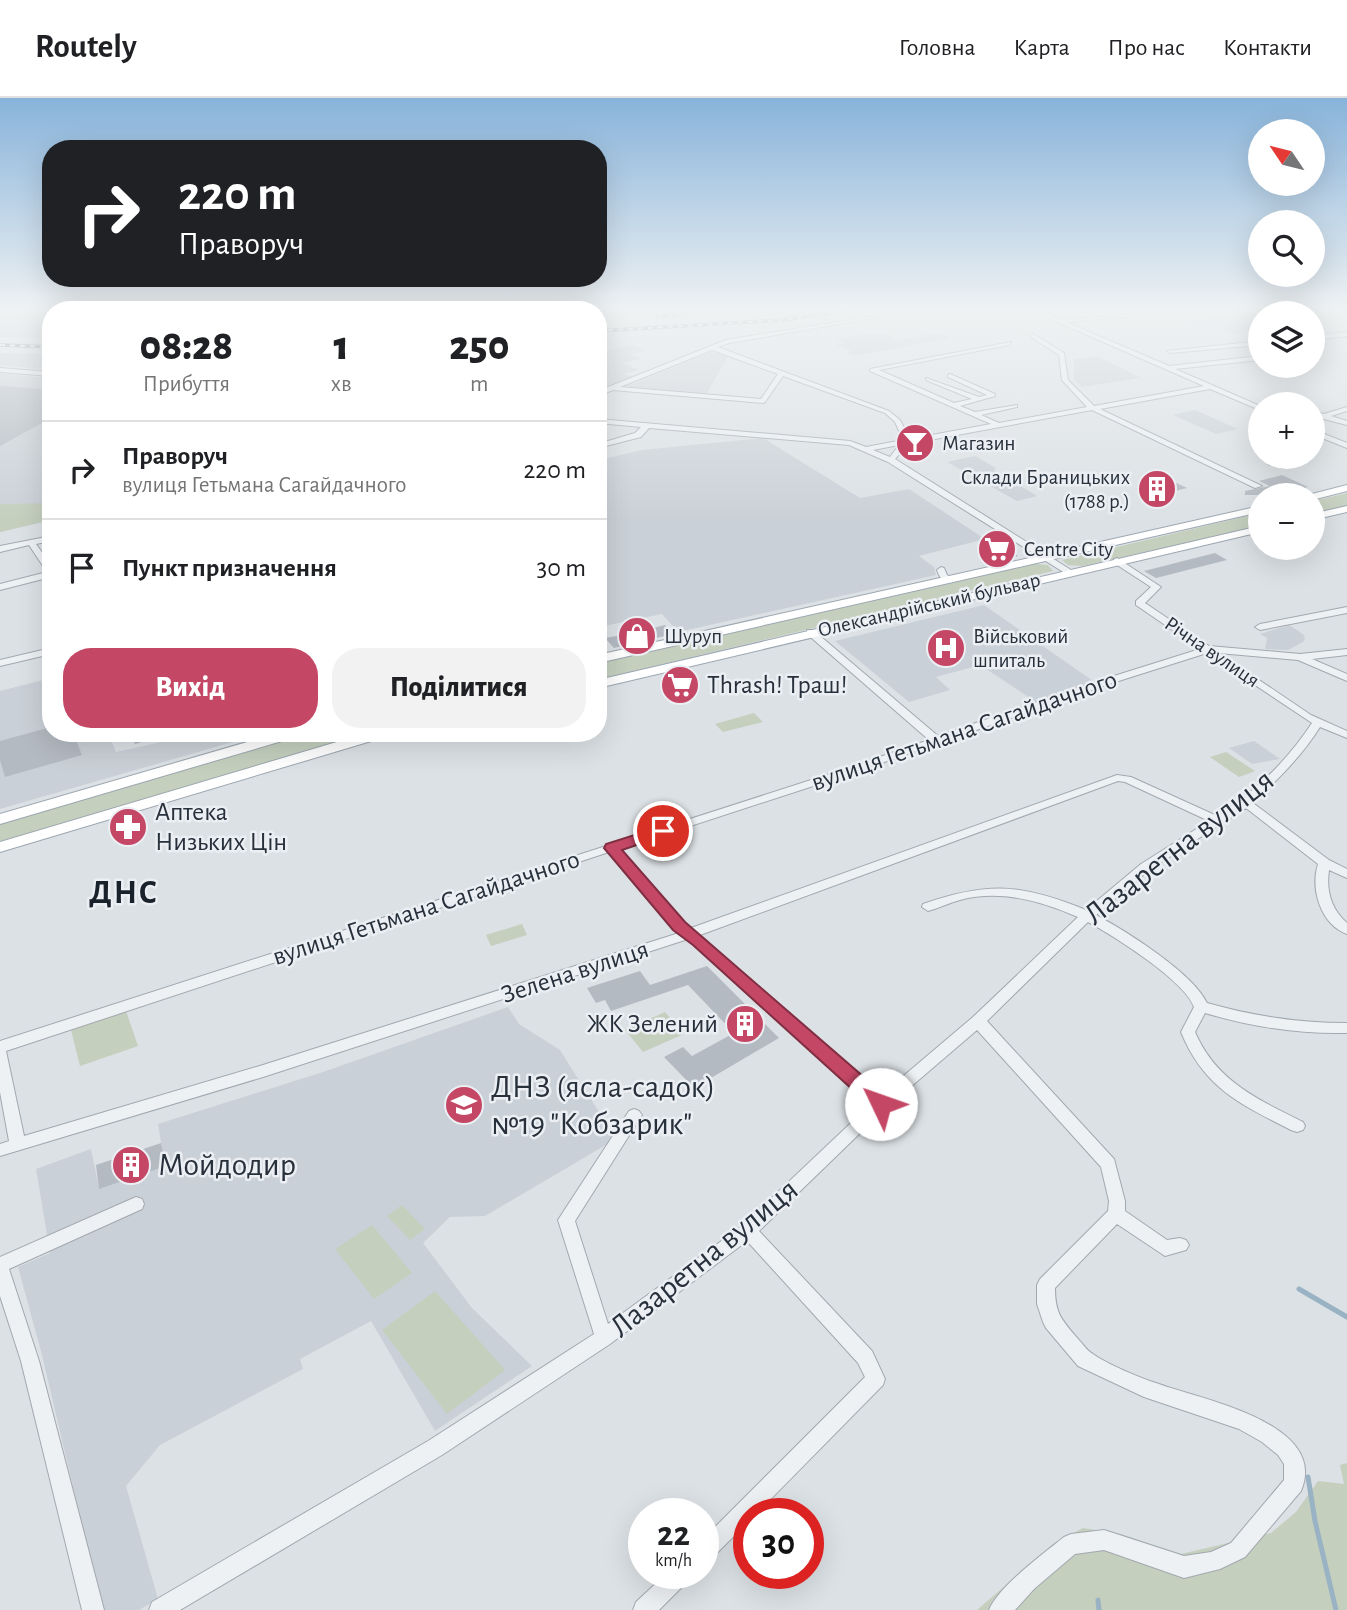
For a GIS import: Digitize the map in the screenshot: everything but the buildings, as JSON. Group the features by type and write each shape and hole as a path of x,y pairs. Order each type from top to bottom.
{"main road":[{"path":"1325,494 1347,488"},
{"path":"1325,514 1347,509"},
{"name":"Олександрійський бульвар","path":"607,658 945,575 1045,559 1248,512"},
{"name":"Олександрійський бульвар","path":"607,682 810,632 1248,532"},
{"path":"0,819 263,742"},
{"path":"0,847 353,742"}],"street":[{"path":"607,390 630,381"},
{"path":"607,388 763,401 777,381"},
{"path":"799,381 887,412 898,421 907,440"},
{"path":"897,381 996,424"},
{"path":"932,381 979,399"},
{"path":"954,405 993,395 960,381"},
{"path":"1066,381 1091,407 1252,483"},
{"path":"1196,381 1248,403"},
{"path":"866,449 1210,387"},
{"path":"975,414 1016,406"},
{"path":"1325,416 1347,410"},
{"path":"1325,416 1347,423"},
{"path":"607,422 831,441 866,449 891,460 1068,572"},
{"path":"607,444 638,435 647,425"},
{"path":"1325,437 1347,446"},
{"path":"891,460 907,440"},
{"path":"0,549 42,540"},
{"path":"32,542 42,558"},
{"name":"Річна вулиця","path":"1117,561 1157,587 1139,603 1317,723 1347,735"},
{"path":"0,587 42,575"},
{"path":"1260,628 1347,610"},
{"path":"810,632 937,741"},
{"path":"1210,649 1300,657 1347,652"},
{"name":"вулиця Гетьмана Сагайдачного","path":"0,1048 1210,649"},
{"path":"0,663 42,652"},
{"path":"1300,657 1347,678"},
{"name":"Лазаретна вулиця","path":"160,1610 435,1448 604,1338 747,1231 881,1104 978,1021 1089,914 1145,867 1246,803 1303,745 1317,723"},
{"name":"Зелена вулиця","path":"0,1150 276,1067 689,934 1117,778 1127,779 1219,821"},
{"path":"1246,803 1325,863 1347,874"},
{"path":"612,848 689,934 881,1104"},
{"path":"1325,863 1320,875 1327,908 1338,925 1347,930"},
{"path":"928,907 942,900 978,891 1015,891 1089,914 1148,953 1198,995 1201,1007 1188,1032 1194,1052 1217,1079 1254,1104 1297,1126"},
{"path":"1201,1007 1237,1018 1288,1025 1347,1028"},
{"path":"978,1021 1108,1164 1117,1201 1116,1214 1046,1285 1046,1304 1052,1322 1085,1360 1152,1391 1243,1421 1269,1435 1285,1448 1294,1461 1294,1484 1238,1550 1213,1563 1184,1567 1104,1540 1071,1544 1027,1582 1000,1610"},
{"path":"0,1054 18,1145"},
{"path":"604,1338 566,1220 634,1115"},
{"path":"93,1610 30,1361 0,1267 136,1204"},
{"path":"1116,1214 1165,1248 1180,1245"},
{"path":"719,1537 876,1379 865,1357 747,1231"},
{"path":"644,1610 666,1589"}],"shaded area":[{"path":"0,381 42,381 42,522 0,532"},
{"path":"607,381 624,381 609,387"},
{"path":"641,381 714,381 706,395 623,388"},
{"path":"1075,381 1124,381 1082,387"},
{"path":"1195,410 1238,429 1216,434 1173,415"},
{"path":"763,438 860,498 909,489 985,539 919,556 934,567 936,575 678,632 662,614 607,625 607,458 642,450"},
{"path":"975,456 1037,496 1017,501 947,462"},
{"name":"Військовий шпиталь","path":"984,605 1096,683 1039,704 980,665 936,677 950,690 909,702 835,641"},
{"path":"1289,625 1303,634 1303,642 1288,650 1265,649 1267,638 1260,634"},
{"path":"42,680 42,742 112,742 116,752 161,742 233,742 0,809 0,691"},
{"path":"1254,741 1280,759 1252,764 1229,748"},
{"path":"508,1007 519,1024 560,1050 616,1139 485,1216 450,1217 423,1243 472,1308 532,1366 435,1431 371,1321 300,1359 303,1369 160,1445 126,1486 158,1599 139,1610 102,1610 42,1355 18,1267 50,1253 36,1169 91,1149 99,1188 165,1166 158,1124 323,1072"}],"green space":[{"path":"1347,493 1347,506 1325,511 1325,498"},
{"path":"42,503 42,522 0,532 0,504"},
{"path":"1248,516 1248,529 1082,566 1068,565 1062,560"},
{"path":"1036,564 1048,565 1053,571 607,677 607,661"},
{"path":"754,713 763,722 723,732 715,724"},
{"path":"276,742 334,742 0,843 0,824"},
{"path":"1226,752 1255,771 1239,777 1210,757"},
{"path":"522,924 527,935 491,946 486,935"},
{"path":"126,1011 138,1046 80,1066 71,1030"},
{"path":"665,1012 684,1034 643,1052 625,1030"},
{"path":"402,1205 425,1229 410,1240 387,1216"},
{"path":"372,1225 412,1273 374,1299 335,1249"},
{"path":"435,1291 505,1370 447,1414 382,1330"},
{"path":"1347,1463 1347,1610 977,1610 1053,1544 1083,1528 1121,1534 1181,1554 1271,1533 1296,1512 1318,1481 1344,1484 1340,1465"}],"waterway":[{"path":"1299,1289 1347,1317"},
{"path":"1308,1477 1315,1521 1336,1610"},
{"path":"1098,1600 1099,1610"}],"place":[{"name":"Магазин","path":"915,443"},
{"name":"Склади Браницьких (1788 р.)","path":"1157,489"},
{"name":"Centre City","path":"997,549"},
{"name":"Шуруп","path":"637,636"},
{"name":"Військовий шпиталь","path":"946,648"},
{"name":"Thrash! Траш!","path":"680,685"},
{"name":"Аптека Низьких Цін","path":"128,827"},
{"name":"ЖК Зелений","path":"745,1024"},
{"name":"ДНЗ (ясла-садок) №19 \"Кобзарик\"","path":"464,1105"},
{"name":"Мойдодир","path":"131,1165"}],"district":[{"name":"ДНС","path":"124,893"}],"route":[{"path":"663,831 612,848 679,926 881,1104"}]}
